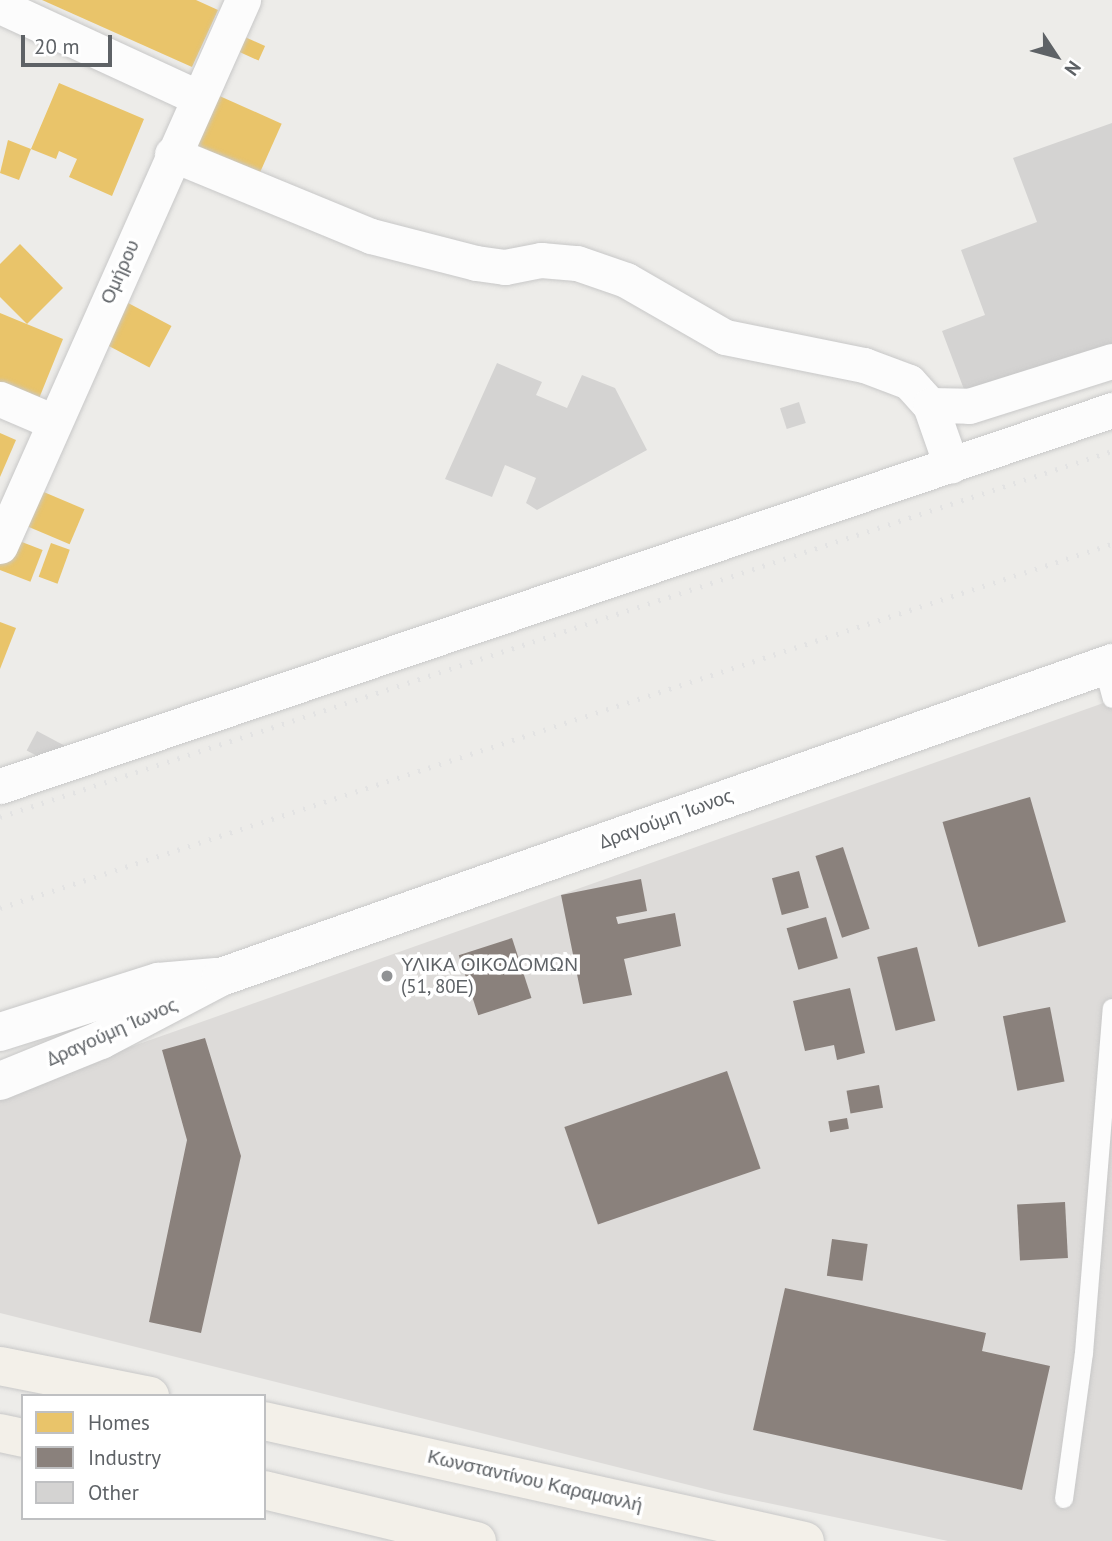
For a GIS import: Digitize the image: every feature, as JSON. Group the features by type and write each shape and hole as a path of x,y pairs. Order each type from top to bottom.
{"main road":[{"name":"Δραγούμη Ίωνος","path":"0,1081 102,1040 221,977 1109,676"},
{"name":"Δραγούμη Ίωνος","path":"0,1032 158,982 221,977"},
{"path":"0,1366 140,1394"},
{"name":"Κωνσταντίνου Καραμανλή","path":"266,1420 805,1541"},
{"path":"0,1433 21,1438"},
{"path":"266,1490 477,1541"}],"street":[{"name":"Ομήρου","path":"0,546 197,97 243,0"},
{"path":"0,6 197,97"},
{"path":"172,154 371,236 429,254 505,267 541,260 577,263 626,280 726,337 864,365 909,382 930,405 951,465"},
{"path":"930,405 969,406 1112,362"},
{"path":"0,399 54,422"},
{"path":"0,786 1112,410"}],"lane":[{"path":"1063,1499 1084,1353 1112,1008"}],"shaded area":[{"path":"1112,700 1112,1541 948,1541 725,1494 0,1313 0,1094"}],"building: Homes":[{"path":"42,0 196,0 218,10 192,67"},
{"path":"245,37 265,46 259,61 238,52"},
{"path":"59,83 144,119 112,196 69,177 77,159 59,151 56,159 31,149"},
{"path":"215,94 282,124 256,181 189,152"},
{"path":"8,140 31,149 19,180 0,173"},
{"path":"20,244 63,288 27,324 0,297 0,264"},
{"path":"115,296 172,326 149,368 93,337"},
{"path":"0,313 63,339 38,401 0,385"},
{"path":"0,433 16,440 0,477"},
{"path":"32,487 84,509 70,544 17,522"},
{"path":"9,537 43,550 30,582 0,570 0,560"},
{"path":"51,543 70,550 57,584 39,577"},
{"path":"0,622 16,628 0,669"}],"building: Industry":[{"path":"1030,797 1066,922 978,947 943,822"},
{"path":"843,847 870,929 842,938 815,856"},
{"path":"799,871 809,908 782,915 772,878"},
{"path":"641,879 647,911 616,917 618,924 675,913 681,946 624,959 632,995 583,1004 561,895"},
{"path":"826,917 838,958 798,970 787,928"},
{"path":"512,938 531,998 478,1015 459,955"},
{"path":"917,947 935,1021 896,1031 877,957"},
{"path":"850,988 865,1053 837,1060 834,1045 805,1051 793,1001"},
{"path":"1050,1007 1065,1082 1017,1091 1003,1016"},
{"path":"205,1038 241,1156 201,1333 149,1322 187,1140 162,1050"},
{"path":"727,1071 761,1168 598,1224 564,1127"},
{"path":"879,1085 883,1108 850,1113 847,1091"},
{"path":"847,1118 849,1129 830,1132 828,1121"},
{"path":"1065,1202 1068,1258 1020,1260 1017,1205"},
{"path":"832,1239 868,1244 863,1281 827,1276"},
{"path":"785,1288 986,1333 982,1351 1050,1366 1022,1490 753,1430"}],"building: Other":[{"path":"1112,123 1112,345 968,400 942,331 985,315 961,250 1037,222 1013,158"},
{"path":"497,363 542,382 536,395 567,408 582,375 615,388 647,450 537,510 526,503 536,478 505,465 492,497 445,479"},
{"path":"799,402 806,423 787,429 780,408"},
{"path":"37,731 65,746 55,765 27,750"}],"railway":[{"path":"0,817 1112,451"},
{"path":"0,908 1112,544"}],"place":[{"name":"ΥΛΙΚΑ ΟΙΚΟΔΟΜΩΝ (51, 80Ε)","path":"387,976"}]}
